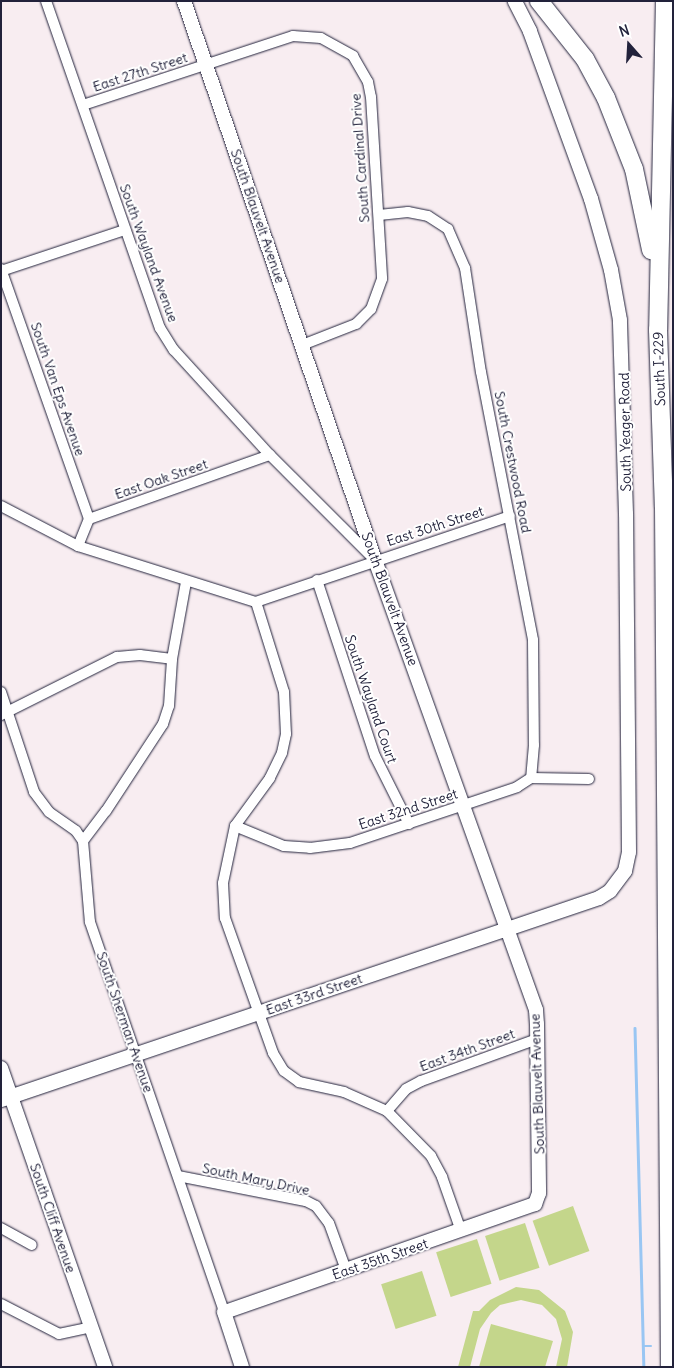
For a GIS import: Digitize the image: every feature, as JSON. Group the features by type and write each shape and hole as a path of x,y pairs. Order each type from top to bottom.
{"highway":[{"path":"538,1 596,78 629,152 651,249 658,330"},
{"name":"South I-229","path":"665,1 658,330 666,722 670,1367"},
{"path":"666,722 673,748"}],"street":[{"name":"South Wayland Avenue","path":"46,1 160,328 174,350 270,455 375,560"},
{"name":"South Blauvelt Avenue","path":"184,1 375,560 536,1010 539,1193 535,1204"},
{"name":"South Yeager Road","path":"515,1 530,31 594,208 611,270 620,320 625,419 629,852 621,878"},
{"name":"South Cardinal Drive","path":"205,64 293,36 321,38 353,56 368,82 371,97 382,279 371,309 340,332 302,345"},
{"name":"East 27th Street","path":"83,105 205,64"},
{"name":"South Crestwood Road","path":"379,215 408,212 428,216 448,229 460,251 534,640 534,745 531,778"},
{"path":"2,270 125,230"},
{"name":"South Van Eps Avenue","path":"2,270 89,519"},
{"name":"East Oak Street","path":"89,519 270,455"},
{"path":"1,506 78,546 186,582 256,602 284,692 286,734 282,753 270,778 235,826 223,883 226,918 273,1053 284,1071 299,1082 344,1092 387,1111 431,1156 442,1177 461,1231"},
{"name":"East 30th Street","path":"256,602 375,560 510,516"},
{"path":"78,546 89,519"},
{"name":"South Wayland Court","path":"317,580 375,756 409,824"},
{"path":"1,692 5,714 34,792 49,812 76,830 83,841 106,811 163,724 169,706 172,658 186,582"},
{"path":"5,714 117,657 140,655 172,658"},
{"name":"East 32nd Street","path":"235,826 284,846 310,848 350,843 517,787 531,778 589,779"},
{"name":"South Sherman Avenue","path":"83,841 90,922 137,1053 242,1367"},
{"name":"East 33rd Street","path":"6,1098 599,898 621,878"},
{"name":"East 34th Street","path":"387,1111 406,1089 421,1081 537,1039"},
{"name":"South Cliff Avenue","path":"1,1068 6,1098 105,1367"},
{"name":"South Mary Drive","path":"178,1176 306,1201 316,1206 329,1223 346,1270"},
{"name":"East 35th Street","path":"224,1312 535,1204"},
{"path":"1,1228 32,1245"},
{"path":"1,1304 60,1334 91,1327"}],"green space":[{"path":"573,1206 589,1251 549,1266 533,1221"},
{"path":"525,1223 540,1268 500,1281 485,1236"},
{"path":"477,1239 492,1284 451,1297 436,1252"},
{"path":"422,1271 437,1316 396,1329 381,1284"},
{"path":"516,1287 539,1290 565,1311 573,1332 567,1367 556,1367 562,1339 556,1319 542,1305 521,1300 500,1305 491,1313 480,1329 470,1367 458,1367 473,1311 479,1311 490,1300"},
{"path":"491,1324 553,1341 545,1367 479,1367"}],"waterway":[{"path":"635,1028 644,1367"},
{"path":"644,1346 651,1346"}]}
